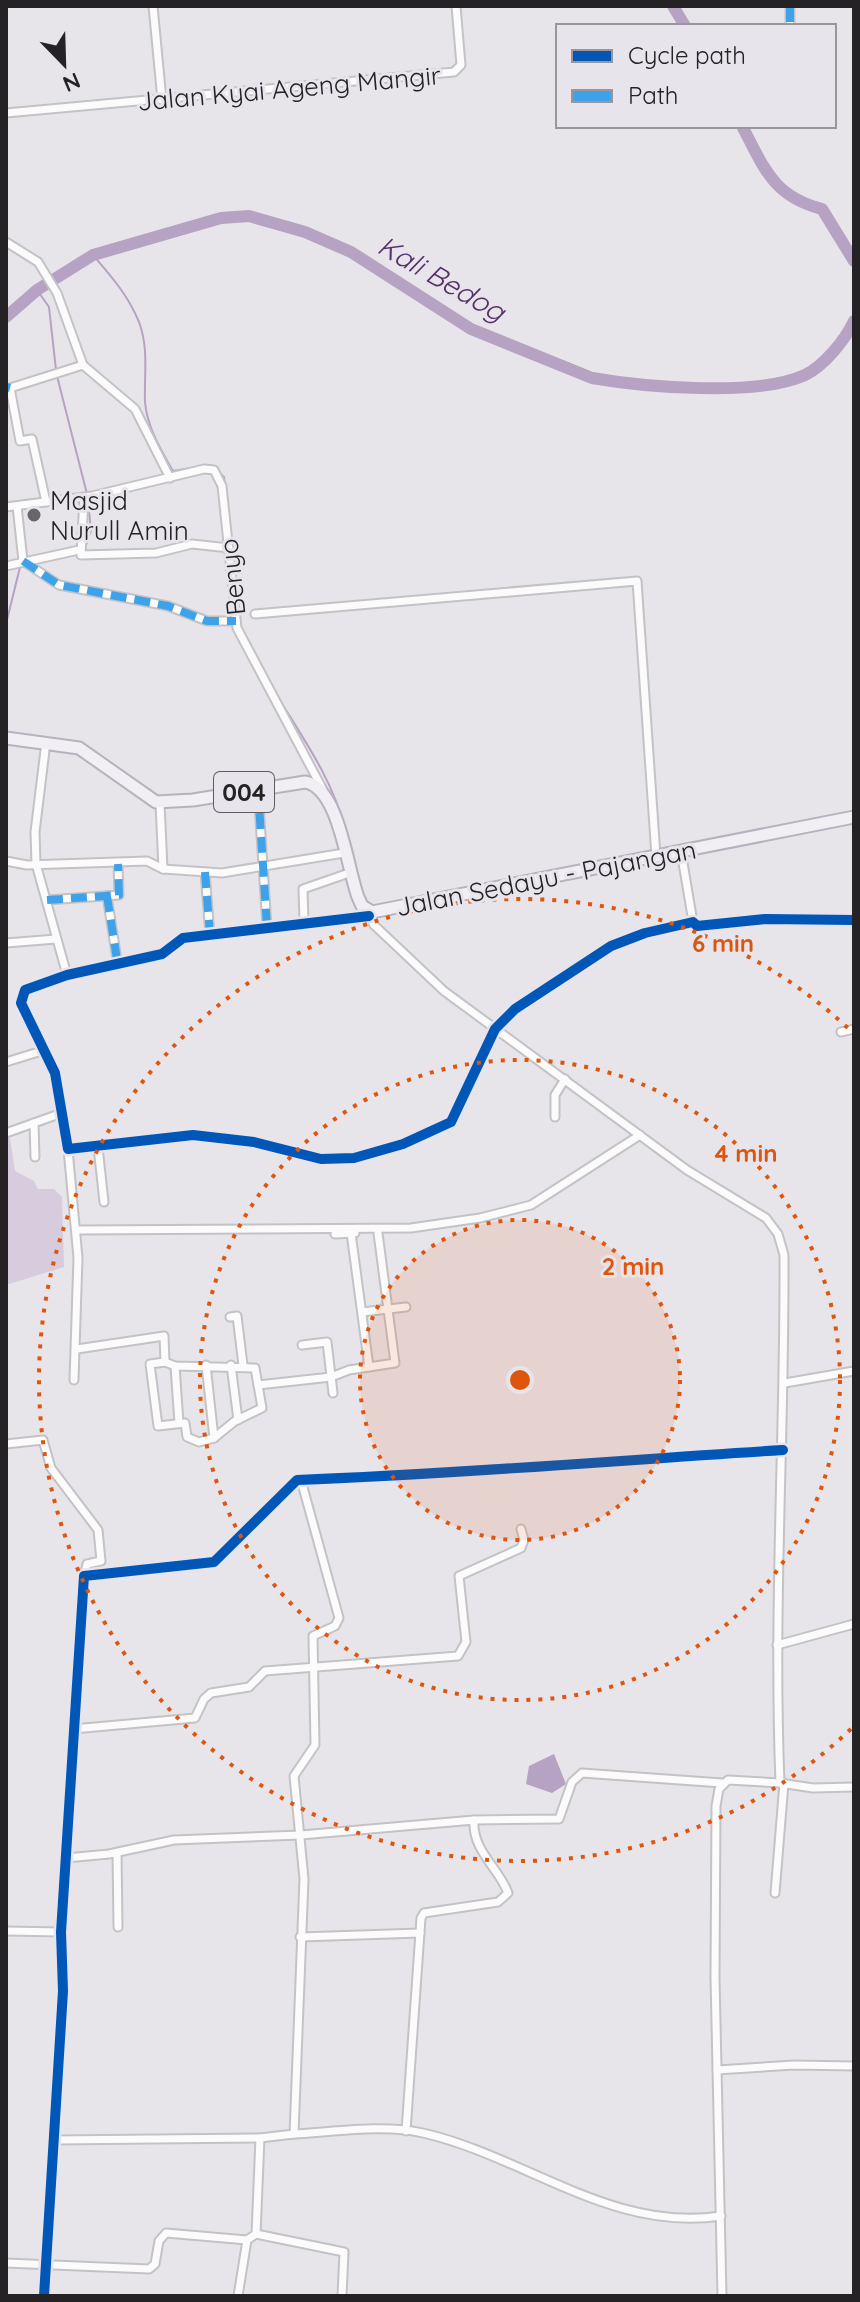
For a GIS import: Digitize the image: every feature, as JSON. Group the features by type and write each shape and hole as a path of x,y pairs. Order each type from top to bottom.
{"main road":[{"path":"6,738 79,748 160,803"},
{"name":"004","path":"160,803 305,782 323,790"},
{"name":"Jalan Sedayu - Pajangan","path":"323,790 334,814 349,873 368,913 854,818"}],"street":[{"path":"153,6 162,100"},
{"name":"Jalan Kyai Ageng Mangir","path":"6,113 454,72 461,65 456,6"},
{"path":"6,242 38,262 57,293 83,365 135,409 170,478"},
{"path":"46,502 32,439 20,441 8,388 83,365"},
{"name":"Benyo","path":"6,507 87,497 204,469 214,470 220,476 236,621 323,790"},
{"path":"79,552 87,497"},
{"path":"17,506 23,561 47,579 71,588 168,606 207,621 236,621"},
{"path":"6,566 79,552 156,553 192,544 229,548"},
{"path":"255,614 637,581 656,856"},
{"path":"46,742 35,832 36,864 67,975"},
{"path":"258,789 267,927"},
{"path":"160,803 163,869"},
{"path":"681,851 693,922 697,926 765,919 854,920"},
{"path":"6,861 36,864 147,861 163,869 205,872 344,853"},
{"path":"47,900 119,895 118,864"},
{"path":"205,872 210,935"},
{"path":"304,922 303,889 349,873"},
{"path":"107,896 118,966"},
{"path":"74,1380 77,1230 61,1093 45,1050 21,1003 21,993 67,975 162,954 183,938 368,913 374,925 444,991 640,1135 773,1226 784,1255 785,1383 777,1645 782,1783 775,1893"},
{"path":"68,1149 193,1135 254,1142 321,1159 373,1154 451,1122 495,1029 515,1009 611,946 645,933 693,922"},
{"path":"6,943 56,939"},
{"path":"841,1032 854,1029"},
{"path":"6,1062 45,1050"},
{"path":"555,1117 555,1095 565,1079"},
{"path":"6,1133 62,1113"},
{"path":"34,1123 35,1157"},
{"path":"77,1230 411,1228 480,1218 531,1205 640,1135"},
{"path":"98,1147 104,1202"},
{"path":"351,1233 369,1367"},
{"path":"258,1385 331,1377 395,1363 378,1233"},
{"path":"335,1234 389,1234"},
{"path":"362,1312 406,1307"},
{"path":"230,1317 237,1316 243,1365"},
{"path":"77,1349 164,1336 165,1362"},
{"path":"302,1345 327,1342 333,1393"},
{"path":"150,1364 231,1365 255,1368 262,1408 238,1420 214,1438 199,1442 187,1437 185,1423 158,1426 150,1364"},
{"path":"206,1365 214,1438"},
{"path":"231,1365 238,1420"},
{"path":"175,1366 179,1423"},
{"path":"785,1383 854,1371"},
{"path":"6,1444 43,1440 51,1468 98,1530 101,1561 87,1564 84,1576 61,1932 63,1991 53,2109 55,2140 44,2296"},
{"path":"84,1576 214,1562 290,1483 301,1480 368,1480 490,1468 783,1450"},
{"path":"294,2134 304,1879 294,1776 315,1745 313,1636 337,1623 339,1612 301,1480"},
{"path":"73,1729 195,1718 204,1699 211,1693 249,1687 265,1671 458,1656 466,1642 459,1576 521,1548 524,1540 521,1529"},
{"path":"777,1645 854,1624"},
{"path":"66,1858 117,1853 174,1840 301,1835 474,1820 559,1819 575,1776 582,1773 722,1783 782,1783 813,1788 854,1787"},
{"path":"722,1783 716,1806 722,2296"},
{"path":"406,2131 424,1913 506,1899 504,1882 494,1874 480,1848 473,1830 474,1820"},
{"path":"117,1853 118,1927"},
{"path":"6,1931 61,1932"},
{"path":"300,1937 420,1933"},
{"path":"717,2070 794,2065 854,2066"},
{"path":"55,2140 260,2138 406,2131 440,2139 575,2192 653,2217 683,2221 721,2216"},
{"path":"256,2234 260,2138"},
{"path":"6,2263 149,2269 155,2264 159,2241 166,2233 247,2240 256,2234 344,2252 342,2296"},
{"path":"238,2296 247,2240"}],"shaded area":[{"path":"6,1138 10,1138 15,1171 34,1181 38,1189 54,1189 62,1197 64,1267 6,1285"},
{"path":"554,1754 566,1784 552,1793 526,1784 529,1766"}],"waterway":[{"name":"Kali Bedog","path":"673,6 684,24"},
{"name":"Kali Bedog","path":"743,128 772,178 792,196 822,209 854,261"},
{"name":"Kali Bedog","path":"6,317 37,290 93,255 221,218 249,216 305,232 351,252 471,329 592,378 700,388 784,382 805,375 826,359 854,321"},
{"path":"93,255 124,294 139,322 145,352 146,411 155,438 173,471 210,465 224,477 237,594"},
{"path":"37,290 49,307 56,370"},
{"path":"57,376 87,494"},
{"path":"84,551 91,531 88,500"},
{"path":"6,624 20,567"},
{"path":"240,624 265,675 325,775 344,827"}],"marked path":[{"path":"790,6 790,24"},
{"path":"6,387 10,388"},
{"path":"23,561 59,585 168,606 207,621 236,621"},
{"path":"258,789 267,927"},
{"path":"47,900 119,895 118,864"},
{"path":"205,872 210,935"},
{"path":"107,896 118,966"}],"cycle path":[{"path":"369,916 183,938 162,954 67,975 25,990 21,1003 55,1073 68,1149 193,1135 254,1142 321,1159 354,1158 403,1144 451,1122 495,1029 515,1009 611,946 645,933 693,922 697,926 765,919 854,920"},
{"path":"44,2296 63,1991 61,1932 84,1576 214,1562 297,1480 783,1450"}],"place":[{"name":"Masjid Nurull Amin","path":"34,515"}]}
